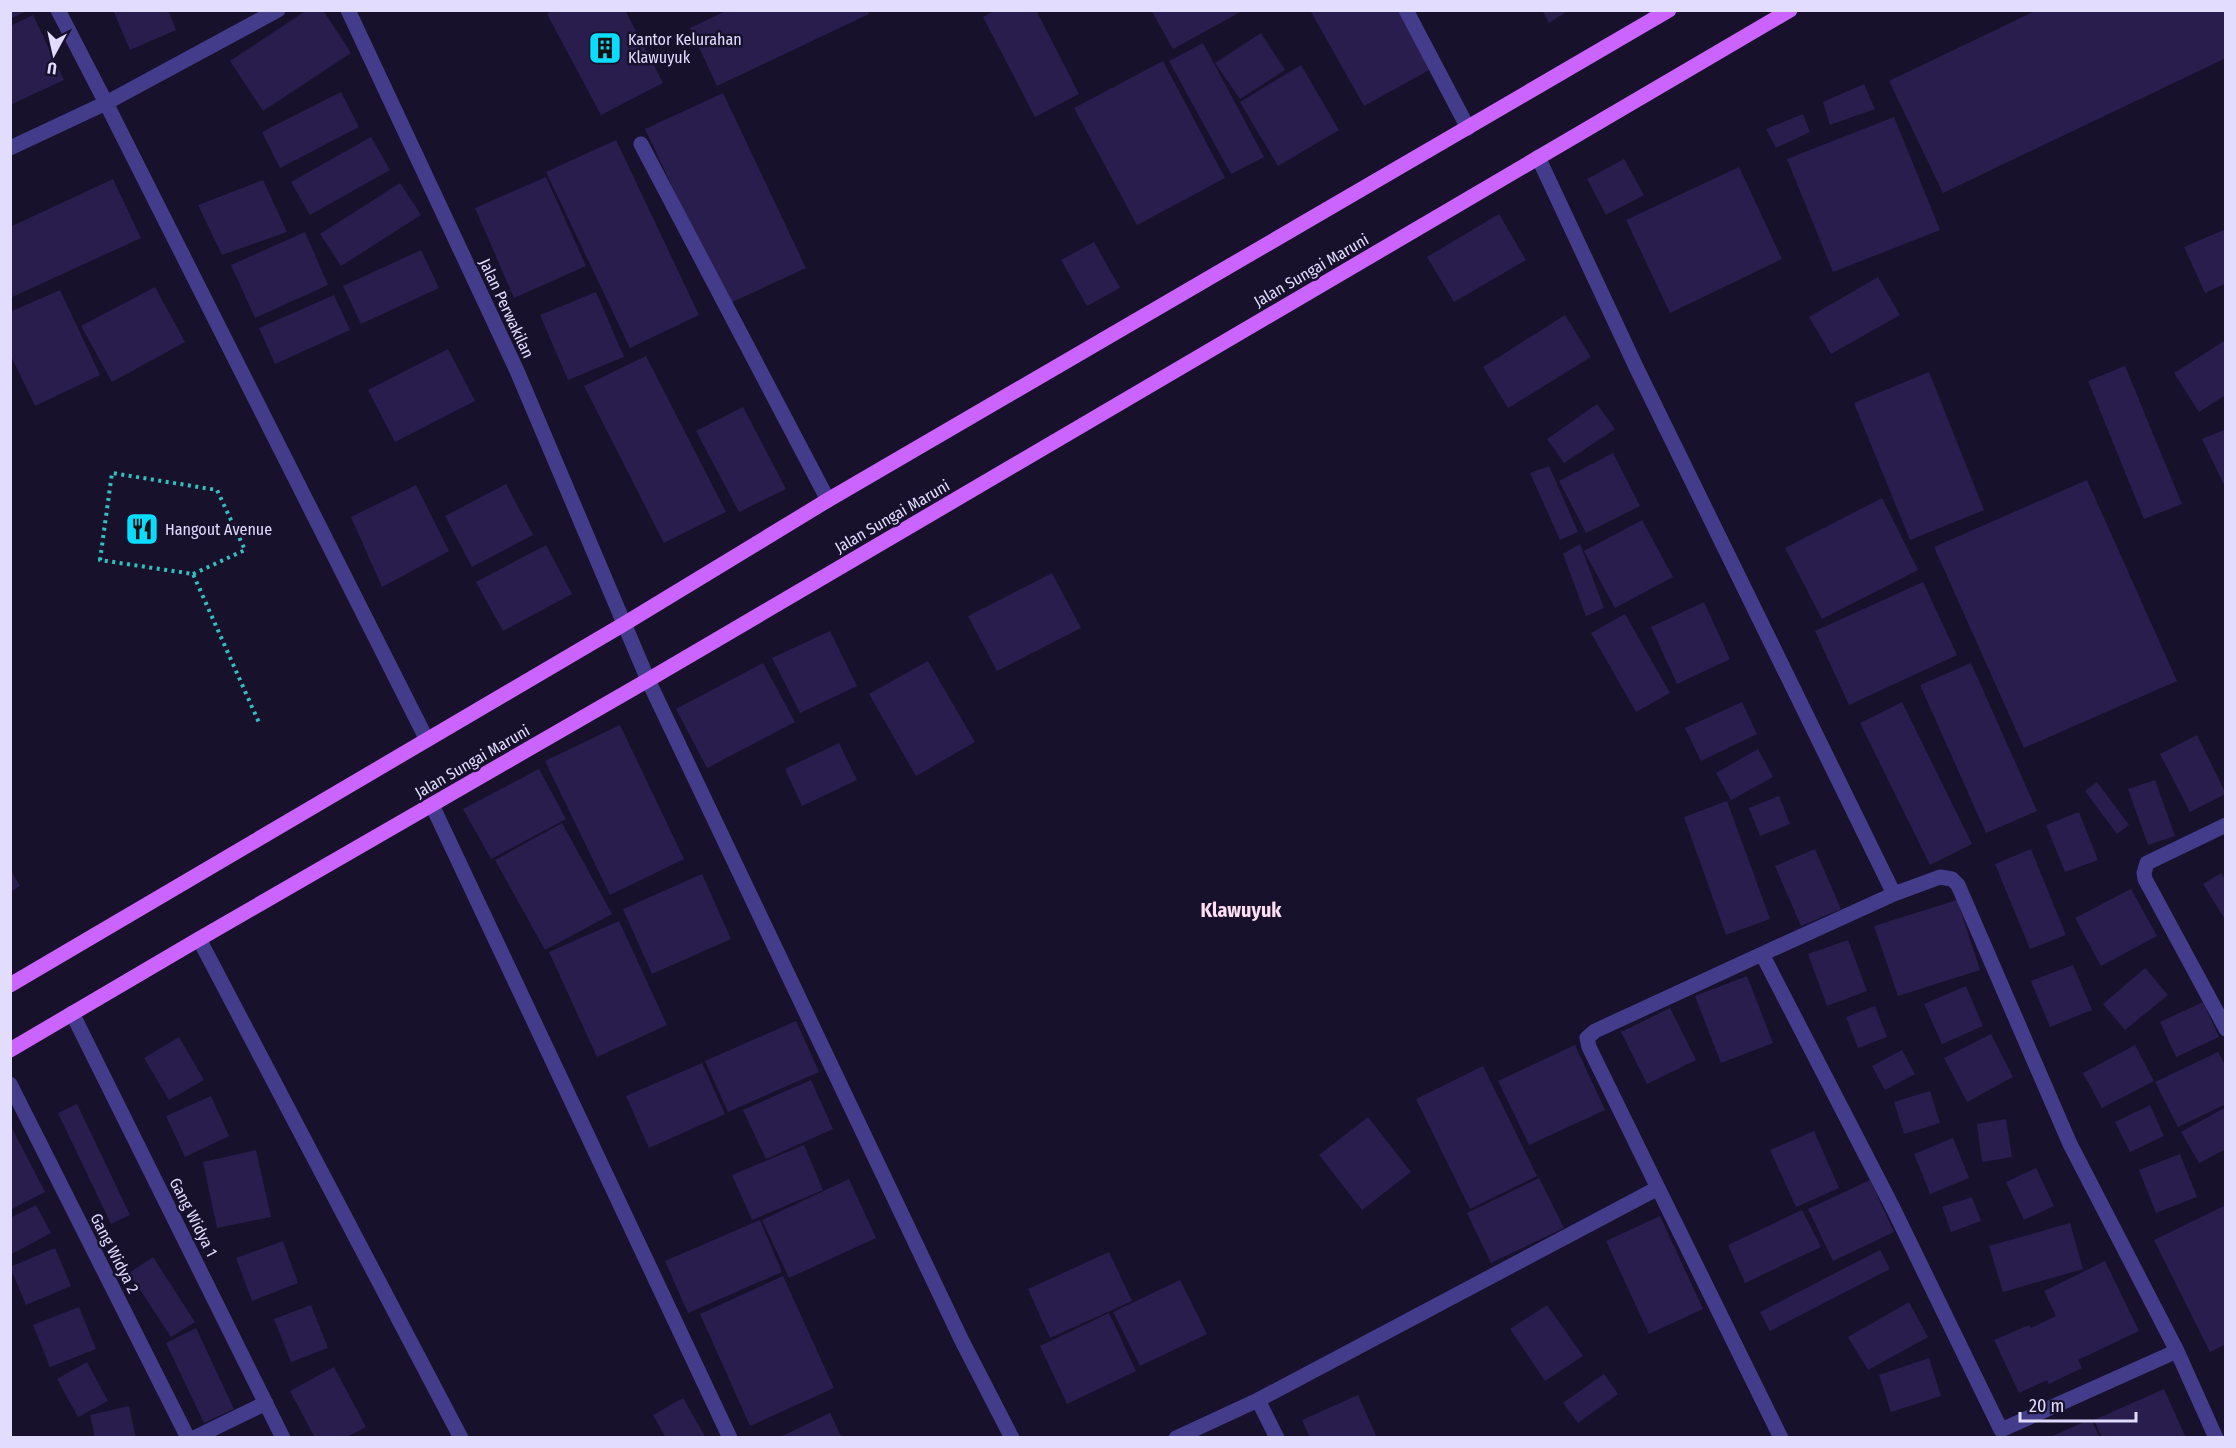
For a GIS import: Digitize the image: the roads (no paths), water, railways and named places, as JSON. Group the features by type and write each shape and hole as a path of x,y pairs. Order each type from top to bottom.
{"main road":[{"path":"10,985 624,624 828,500 1669,10"},
{"name":"Jalan Sungai Maruni","path":"10,1050 648,680 1790,10"}],"street":[{"path":"58,10 427,740"},
{"path":"10,148 106,103 278,10"},
{"name":"Jalan Perwakilan","path":"348,10 517,371 648,680 962,1341 1011,1437"},
{"path":"1406,10 1468,128"},
{"path":"641,144 828,500"},
{"path":"1538,157 1637,369 1894,894"},
{"path":"432,805 730,1437"},
{"path":"2226,825 2147,863 2144,873 2145,879 2226,1029"},
{"path":"1781,1437 1589,1047 1587,1038 1595,1031 1762,954 1894,894 1940,877 1952,879 1958,885 2070,1144 2176,1351 2216,1437"},
{"path":"199,939 461,1437"},
{"path":"1762,954 1893,1208 2002,1434"},
{"name":"Gang Widya 1","path":"72,1013 283,1437"},
{"name":"Gang Widya 2","path":"10,1084 188,1437"},
{"path":"1176,1437 1258,1400 1658,1188"},
{"path":"1986,1437 2002,1434 2176,1351"},
{"path":"1258,1400 1276,1437"},
{"path":"194,1437 266,1403"}],"place":[{"name":"Kantor Kelurahan Klawuyuk","path":"605,48"},
{"name":"Hangout Avenue","path":"142,529"}],"district":[{"name":"Klawuyuk","path":"1241,910"}]}
